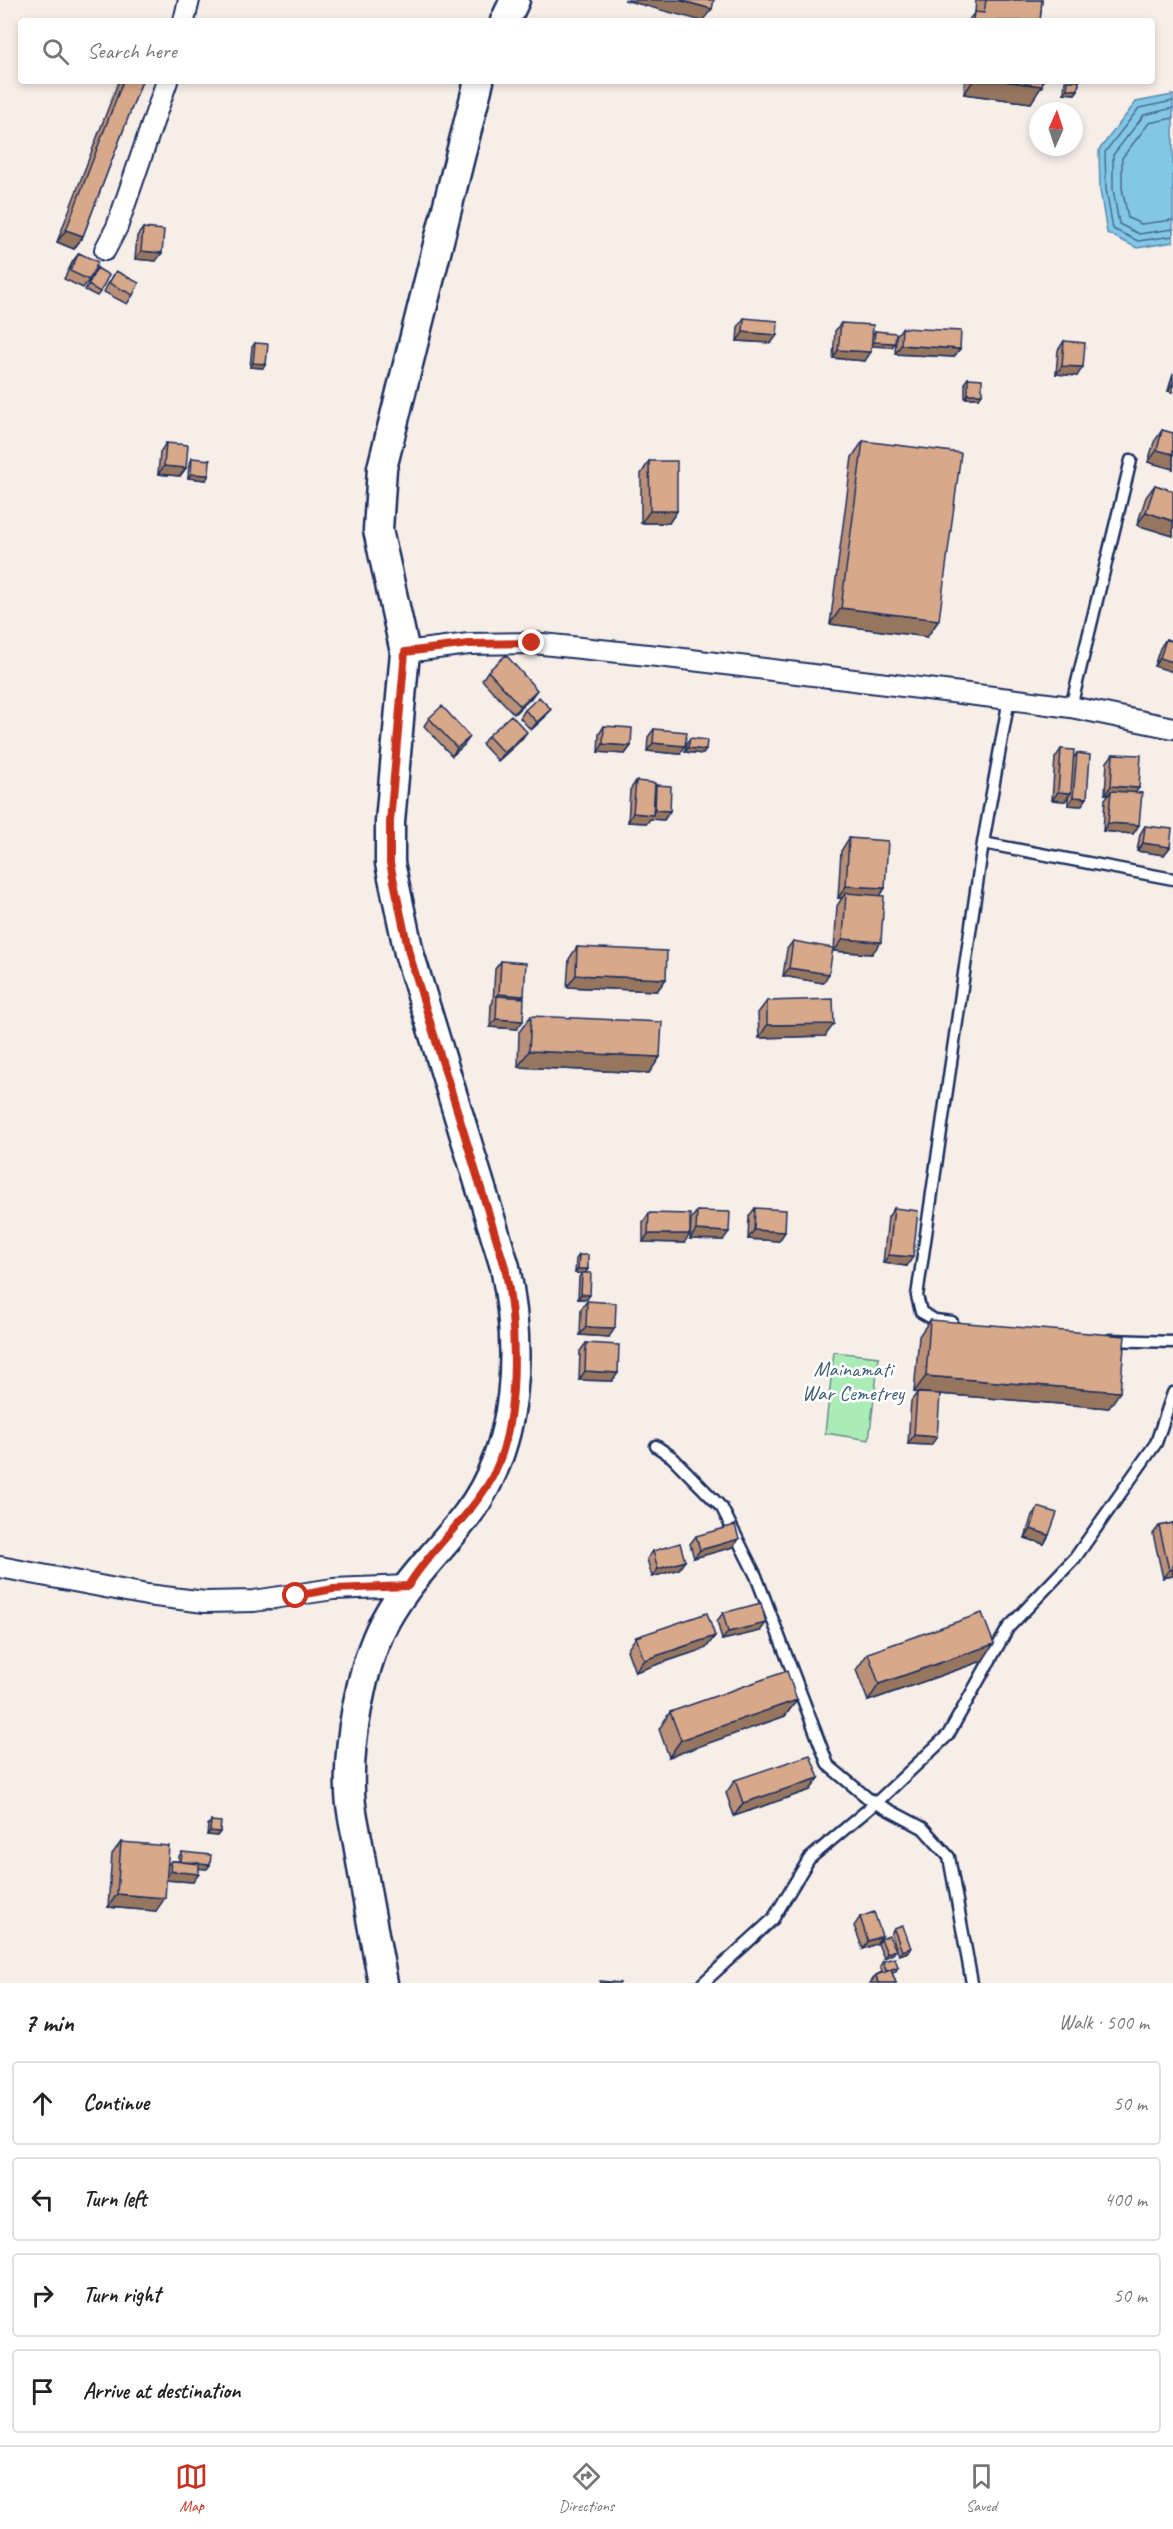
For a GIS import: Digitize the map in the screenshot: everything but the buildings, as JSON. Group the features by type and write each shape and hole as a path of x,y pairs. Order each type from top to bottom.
{"main road":[{"path":"506,18 515,0"},
{"path":"383,1983 350,1792 350,1752 363,1687 381,1631 408,1586 467,1514 491,1480 507,1435 514,1361 512,1299 505,1267 409,953 390,863 390,822 405,652 378,530 382,468 478,84"}],"street":[{"path":"185,18 189,0"},
{"path":"105,249 117,227 166,84"},
{"path":"405,652 469,644 532,643 667,657 1071,707 1173,728"},
{"path":"0,1567 147,1595 205,1602 254,1601 333,1589 408,1586"}],"lane":[{"path":"1071,707 1131,460"},
{"path":"969,1324 935,1320 921,1312 917,1296 983,843 1010,699"},
{"path":"983,843 1173,879"},
{"path":"1102,1339 1173,1342"},
{"path":"703,1983 773,1919 809,1858 874,1803 948,1735 1008,1629 1075,1558 1156,1443 1173,1393"},
{"path":"656,1446 672,1457 722,1508 756,1576 828,1765 874,1803 922,1828 949,1857 972,1983"}],"green space":[{"name":"Mainamati War Cemetrey","path":"834,1352 879,1357 869,1440 825,1433"}],"water":[{"path":"1173,95 1173,242 1137,248 1107,233 1100,190 1099,150 1136,102"}],"route":[{"path":"296,1596 333,1589 408,1586 467,1514 491,1480 507,1435 514,1361 512,1299 505,1267 409,953 390,863 390,822 405,652 469,644 532,643"}]}
